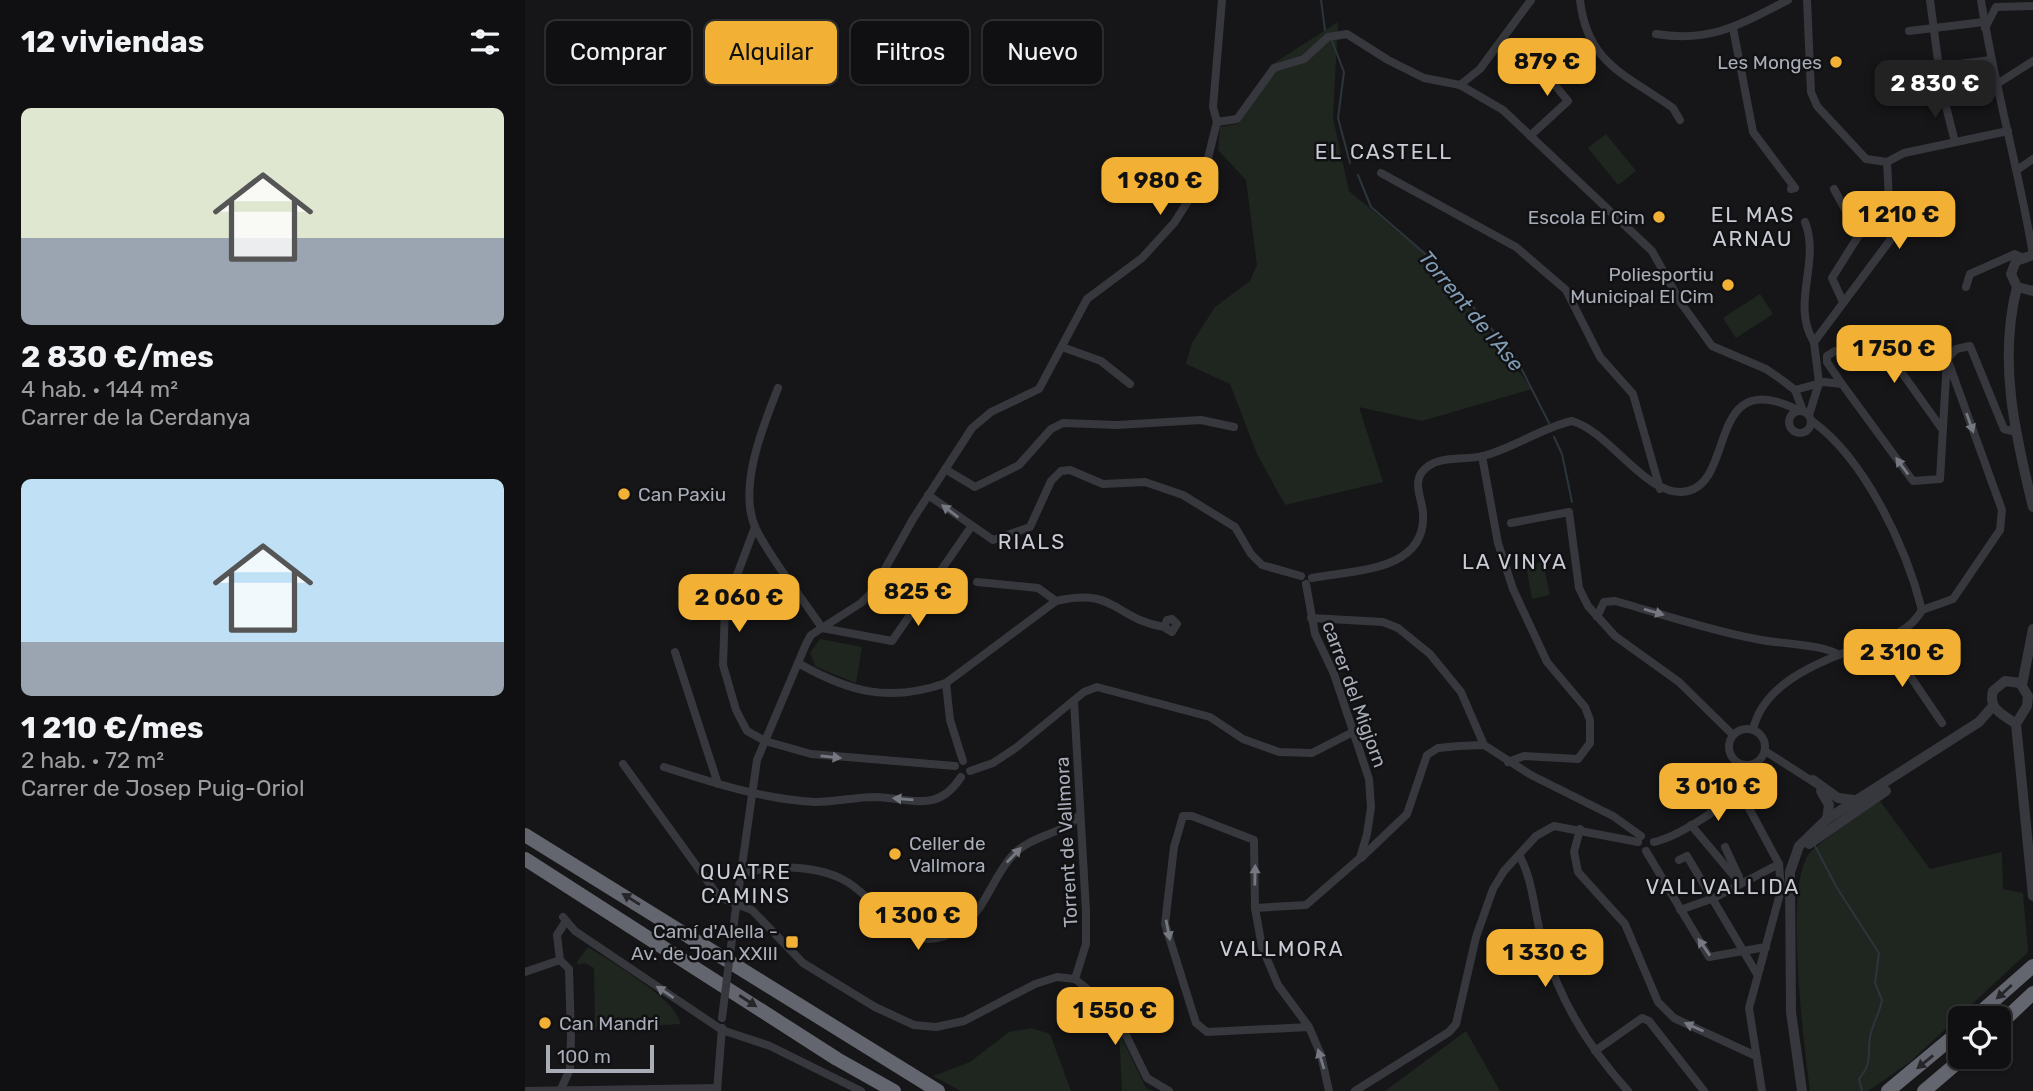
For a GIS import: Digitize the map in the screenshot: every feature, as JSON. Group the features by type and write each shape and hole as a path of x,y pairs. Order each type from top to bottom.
{"highway":[{"path":"525,835 938,1091"},
{"path":"525,859 837,1059 894,1091"},
{"path":"1988,1006 2033,966"},
{"path":"774,991 881,1050 928,1071"},
{"path":"2011,1014 2033,993"},
{"path":"1888,1091 1948,1041"},
{"path":"1924,1091 1950,1069"}],"street":[{"path":"525,1091 717,1090 722,1018 751,794 765,741 797,663 811,635 872,592 928,495 982,418 1039,389 1087,299 1142,258 1174,223 1191,198 1208,158 1217,122 1213,107 1222,0"},
{"path":"1460,85 1480,69 1531,0"},
{"path":"1580,0 1581,13 1600,57 1673,108 1680,120"},
{"path":"1656,34 1685,39 1733,29 1789,0"},
{"path":"1807,0 1811,92 1817,106 1866,159 1887,162 1904,153 2008,131"},
{"path":"1930,0 1942,91 1955,142"},
{"path":"1966,287 1970,274 2015,254 2021,257 2033,255 2017,170 1991,60 1981,0"},
{"path":"1985,25 1996,6 2033,6"},
{"path":"1909,31 1985,25"},
{"path":"1733,29 1753,132 1795,188 1791,189"},
{"path":"1217,122 1237,119 1274,68 1304,59 1328,37 1347,34 1388,60 1424,78 1460,85 1503,110 1652,251 1681,303 1712,346 1766,369 1797,394 1807,417"},
{"path":"1524,51 1532,50 1541,68 1567,101 1530,135"},
{"path":"1942,66 1991,60"},
{"path":"1997,84 2033,61"},
{"path":"2017,170 2033,159"},
{"path":"1814,342 1891,239 1887,162"},
{"path":"1381,173 1516,247 1566,290 1601,357 1633,394 1660,489"},
{"path":"1834,189 1859,235 1832,278 1843,302"},
{"path":"1779,402 1790,418 1790,426 1795,432 1807,417 1819,383 1814,342 1806,329 1804,315 1804,297 1811,260 1811,235 1805,222"},
{"path":"2021,257 2013,266 2011,274 2017,287 2008,322 2007,348 2016,432 2033,507"},
{"path":"2017,287 2032,293"},
{"path":"1942,429 1897,366 1835,351 1827,356 1827,362 1842,384 1913,481 1940,479 1947,359 1956,349 1970,346 2004,429 2016,432"},
{"path":"1062,347 1101,361 1130,384"},
{"path":"1922,610 1945,603 1959,592 2000,530 2002,510 1947,359"},
{"path":"1789,405 1797,394 1819,383 1842,384"},
{"path":"778,388 752,458 751,494 755,527 823,628 891,641 971,527"},
{"path":"928,495 993,540 1027,529 1051,481 1061,471 1070,470 1095,482 1145,482 1182,495 1235,527 1251,555 1262,565 1301,576 1301,582 1392,564 1406,556 1423,522 1418,489 1421,473 1436,461 1482,456 1572,421 1598,433 1660,489 1687,492 1703,483 1726,430 1740,410 1758,398 1779,402 1789,405 1832,435 1853,463 1904,552 1922,610 1917,620 1885,639 1813,666 1775,690 1758,714 1753,730"},
{"path":"1790,418 1807,417"},
{"path":"945,469 975,487 1019,465 1051,429 1063,423 1117,425 1201,420 1234,427"},
{"path":"1482,456 1498,543 1513,589 1547,662 1585,707 1592,732 1586,752 1578,759 1524,756 1508,762"},
{"path":"1511,523 1569,513 1579,588 1597,617 1631,649 1679,682 1733,735"},
{"path":"755,527 725,607 723,665 743,726 752,735 765,741 811,754 968,764 969,771"},
{"name":"carrer del Migjorn","path":"1309,581 1311,618 1315,634 1334,674 1371,794 1360,859"},
{"path":"977,582 1038,588 1056,601"},
{"path":"797,663 846,687 877,693 909,694 946,683 1056,601 1081,596 1097,597 1137,621 1164,627"},
{"path":"1597,617 1604,602 1615,601 1753,639 1800,647 1829,648 1839,655"},
{"path":"1311,618 1383,622 1398,628 1430,654 1461,692 1484,746 1508,762 1613,816 1640,839 1640,847 1646,851 1709,957 1766,947"},
{"path":"2018,683 2033,629"},
{"path":"1885,639 1942,723"},
{"path":"675,652 718,784"},
{"path":"946,683 959,764 955,773 961,776"},
{"path":"2018,683 2030,700 2018,719 2033,894"},
{"path":"1999,712 1992,694 1995,687 2018,683"},
{"path":"664,767 751,794 818,802 873,797 932,802 951,790 961,776 993,763 1091,689 1104,687 1150,703 1210,717 1250,742 1298,754 1319,750 1353,732"},
{"name":"Torrent de Vallmora","path":"1074,701 1086,944 1075,979"},
{"path":"1812,841 1999,712"},
{"path":"1802,1091 1791,1012 1790,872 1799,846 1827,820 1979,722 1999,712 2018,719"},
{"path":"1742,729 1753,730 1763,738 1765,751 1756,763 1741,765 1734,761 1728,751 1733,735 1742,729"},
{"path":"1255,908 1306,905 1407,814 1427,755 1438,748 1484,746"},
{"path":"1765,751 1813,780 1841,811"},
{"path":"623,764 719,897 752,910 803,963 875,1007 914,1025 936,1027 964,1021 1035,984 1057,977 1075,979 1101,1000 1118,1019 1147,1078 1168,1091"},
{"path":"1654,842 1667,839 1691,825 1733,794 1741,765"},
{"path":"1813,780 1833,801 1851,801 1868,795"},
{"path":"1795,858 1841,811 1850,811 1882,789 1889,789"},
{"path":"1733,794 1744,799 1779,864 1781,890 1749,1008 1762,1091"},
{"path":"1827,820 1833,801"},
{"path":"740,875 760,869 802,869 833,875 858,890 907,934 939,938 967,923 1005,864 1023,845 1049,832 1064,829 1080,814"},
{"path":"1308,1027 1207,1032 1196,1023 1165,924 1174,847 1183,816 1192,816 1254,839 1255,908 1269,969 1308,1027 1321,1055 1329,1091"},
{"path":"1691,825 1741,881"},
{"path":"1355,1091 1449,1032 1456,1024 1483,911 1493,889 1536,836 1554,826 1640,839 1649,835 1654,842"},
{"path":"1064,829 1082,838"},
{"path":"1580,829 1574,852 1578,872 1590,889 1625,923 1658,1002 1674,1018 1756,1056"},
{"path":"1646,851 1652,848 1654,842"},
{"path":"1724,847 1741,881"},
{"path":"1519,855 1549,961 1577,1028 1627,1091"},
{"path":"1719,859 1729,855"},
{"path":"1679,860 1687,856 1746,951 1757,974"},
{"path":"1680,911 1714,898 1741,881 1779,864"},
{"path":"561,1089 570,1069 571,1038 569,969 560,960 557,935 565,919 575,931 722,1030 770,1046 861,1091"},
{"path":"525,972 560,960"},
{"path":"1595,1051 1641,1017 1649,1021 1704,1091"}],"shaded area":[{"path":"1338,22 1333,118 1349,191 1437,264 1532,389 1422,421 1359,407 1383,482 1285,505 1257,454 1230,384 1186,364 1192,343 1215,307 1250,281 1257,265 1246,180 1218,150 1220,127 1238,124 1271,65"},
{"path":"1606,134 1636,171 1618,185 1588,148"},
{"path":"1760,294 1773,314 1736,338 1723,318"},
{"path":"1543,562 1550,595 1532,599 1526,565"},
{"path":"820,639 862,647 856,683 816,667 810,653"},
{"path":"1880,801 1930,869 2002,852 2003,889 2023,893 2028,952 1970,1006 1948,1006 1948,1027 1910,1062 1868,1091 1810,1091 1798,971 1797,903 1807,857 1829,836"},
{"path":"588,947 656,993 677,1015 680,1024 595,1029 594,968 585,963 578,965 577,962"},
{"path":"1031,1028 1050,1034 1071,1091 961,1091 933,1076 970,1062 1009,1032"},
{"path":"1466,1031 1500,1091 1385,1091"},
{"path":"1119,1032 1146,1088 1153,1091 1122,1091"}],"waterway":[{"name":"Torrent de l'Ase","path":"1321,0 1325,30"},
{"name":"Torrent de l'Ase","path":"1332,41 1344,72 1338,118 1350,163"},
{"name":"Torrent de l'Ase","path":"1358,175 1371,207 1437,264 1516,358 1549,423"},
{"name":"Torrent de l'Ase","path":"1554,437 1562,454 1572,502"},
{"name":"Torrent de l'Ase","path":"1815,846 1837,888 1879,953 1875,983 1882,1000 1871,1032 1868,1063 1859,1079 1862,1091"}],"place":[{"name":"Les Monges","path":"1836,62"},
{"name":"Escola El Cim","path":"1659,217"},
{"name":"Poliesportiu Municipal El Cim","path":"1728,285"},
{"name":"Can Paxiu","path":"624,494"},
{"name":"Celler de Vallmora","path":"895,854"},
{"name":"Camí d'Alella - Av. de Joan XXIII","path":"792,942"},
{"name":"Can Mandri","path":"545,1023"}],"district":[{"name":"EL CASTELL","path":"1384,152"},
{"name":"EL MAS ARNAU","path":"1753,227"},
{"name":"RIALS","path":"1032,542"},
{"name":"LA VINYA","path":"1515,562"},
{"name":"QUATRE CAMINS","path":"746,884"},
{"name":"VALLVALLIDA","path":"1723,887"},
{"name":"VALLMORA","path":"1282,949"}]}
